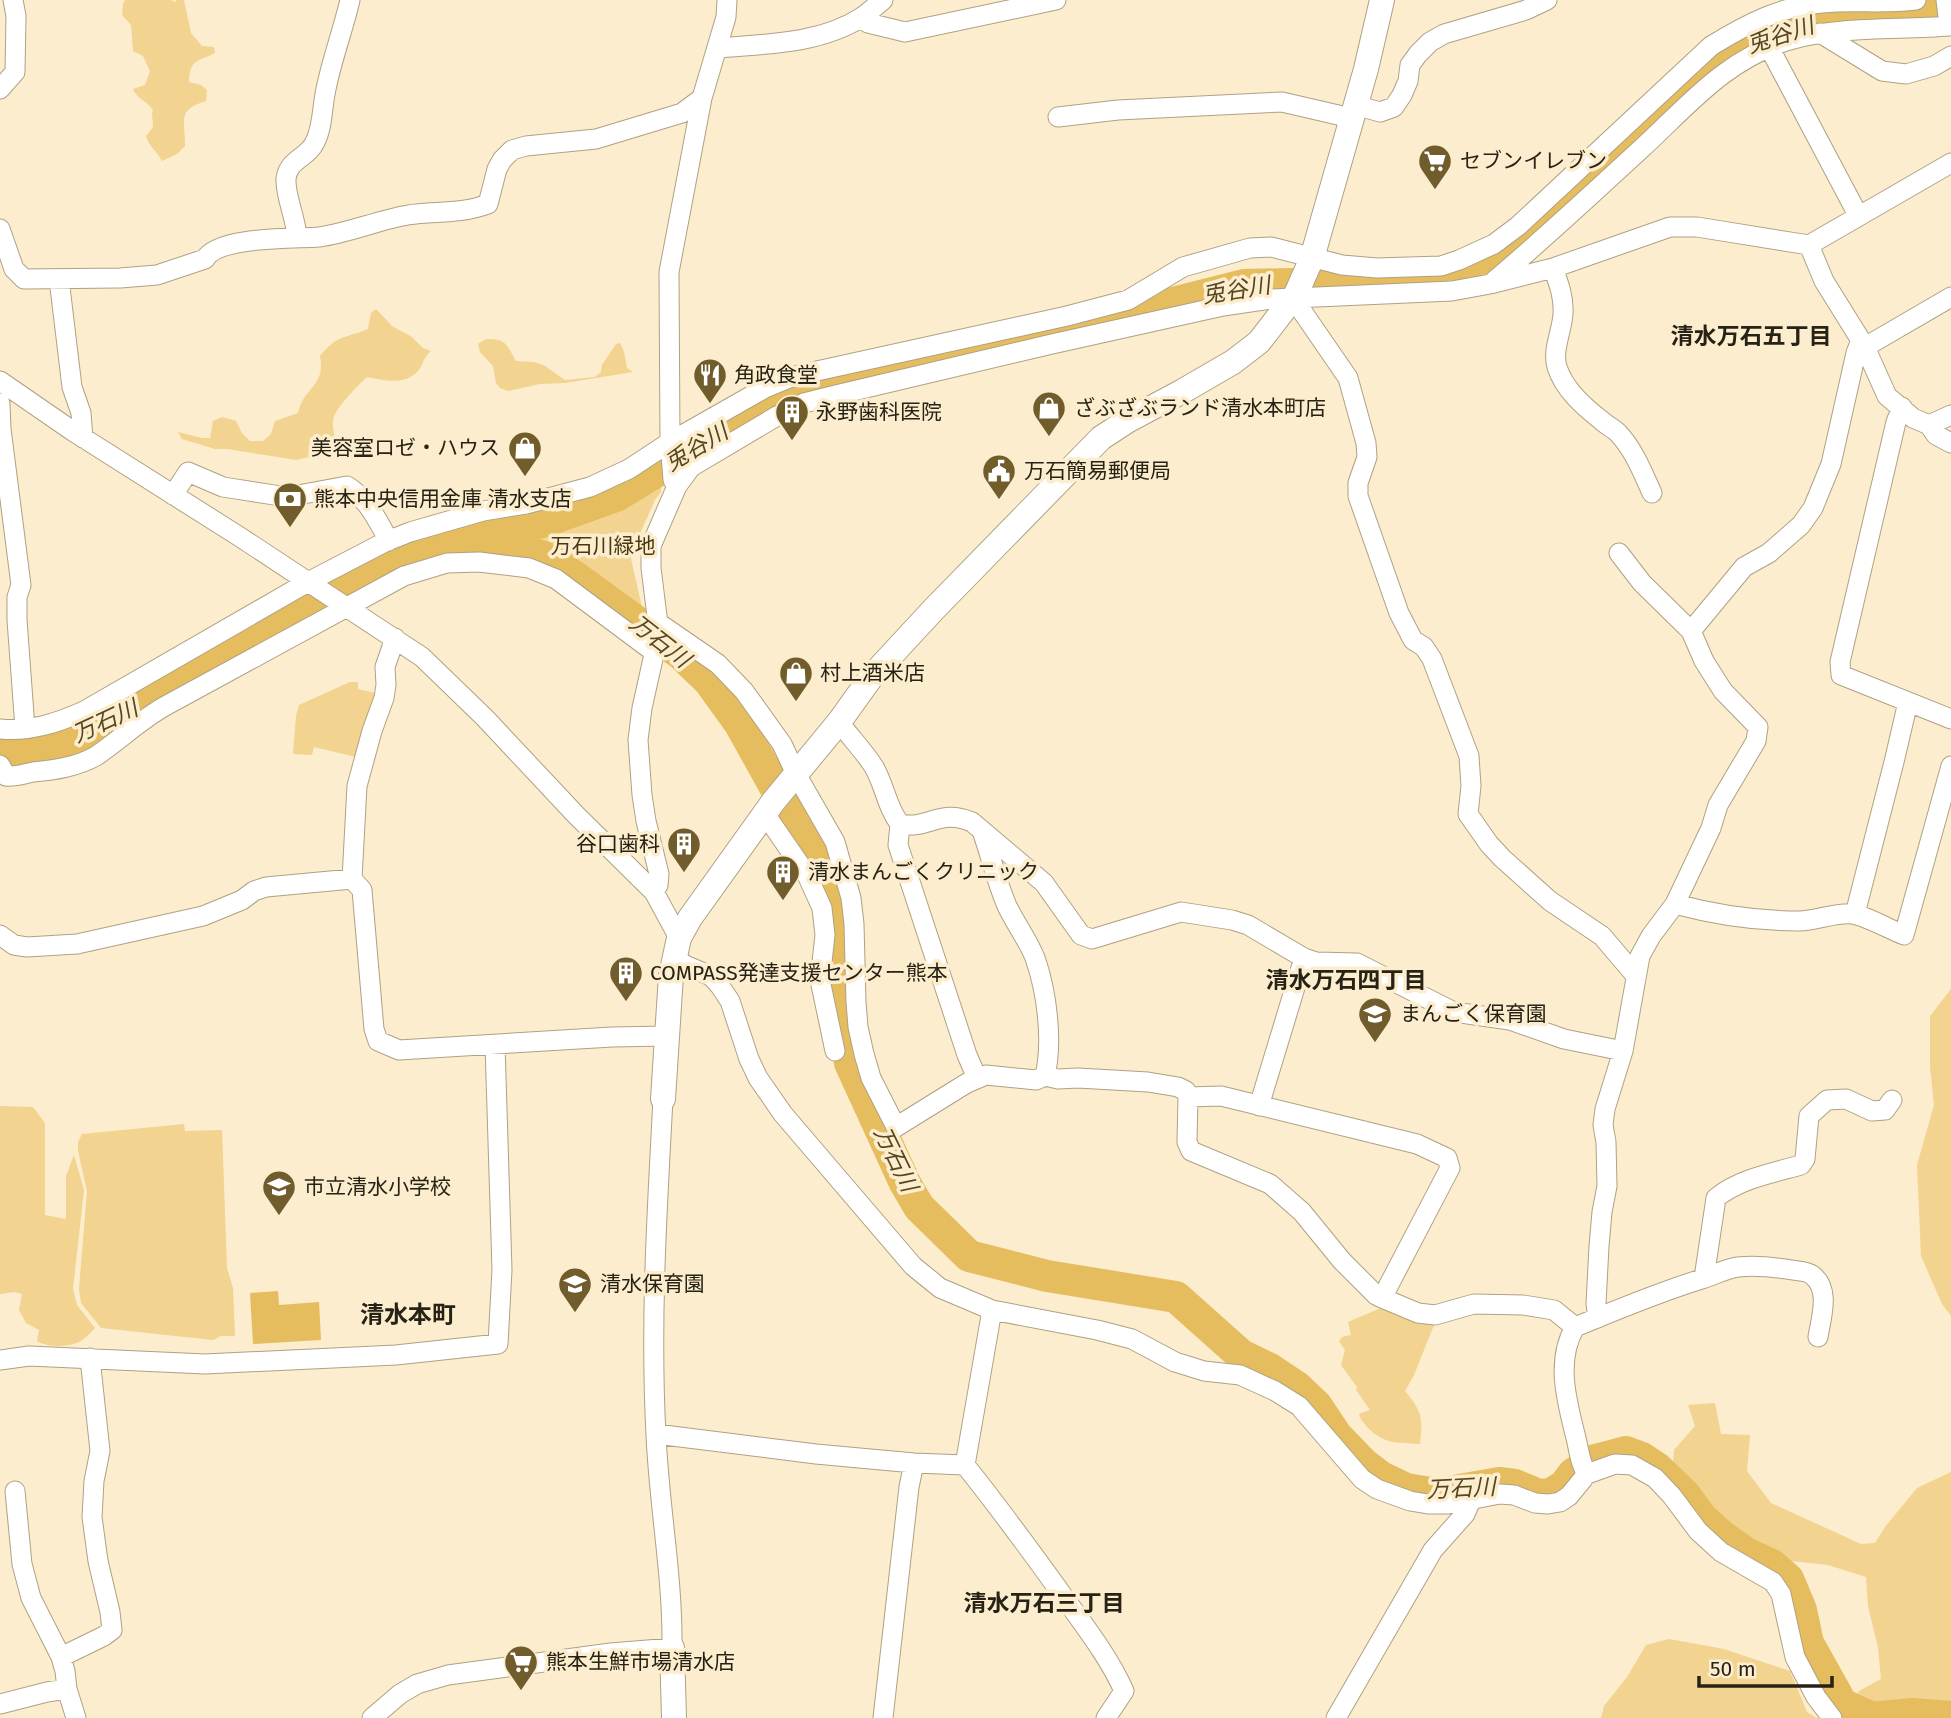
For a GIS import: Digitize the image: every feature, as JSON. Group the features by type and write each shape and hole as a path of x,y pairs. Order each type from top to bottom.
{"street":[{"path":"0,89 15,72 16,16 13,0"},
{"path":"297,237 286,182 287,171 292,163 307,153 318,136 325,91 350,0"},
{"path":"654,892 659,874 646,821 638,740 657,638 651,546 672,464 669,272 702,98 726,17 727,0"},
{"path":"718,48 808,38 838,29 861,18 884,0"},
{"path":"861,18 868,23 905,32 1056,0"},
{"path":"674,1718 671,1590 656,1434 654,1300 666,1037 671,975 677,948 696,909 769,808 839,722 872,676 890,657 1101,438 1233,362 1259,342 1302,281 1353,112 1382,0"},
{"path":"1058,117 1118,110 1282,102 1353,112 1380,112 1394,107 1408,80 1410,65 1430,42 1444,34 1525,10 1547,0"},
{"path":"0,729 24,729 57,723 84,712 389,541 410,532 483,511 590,487 629,469 672,464 691,467 777,415 804,404 1039,347 1247,301 1342,265 1377,268 1441,266 1459,260 1494,244 1518,226 1710,46 1742,27 1769,15 1820,3 1916,0"},
{"path":"1490,284 1604,183 1705,87 1735,64 1769,47 1820,33 1948,18"},
{"path":"1820,33 1882,71 1906,74 1934,66 1951,56"},
{"path":"1769,47 1858,215"},
{"path":"0,229 14,269 24,279 157,275 205,259 207,254 215,250 249,241 320,237 410,215 478,208 488,204 497,169 512,150 526,146 596,139 682,113 702,98"},
{"path":"1302,281 1444,291 1490,284 1553,268 1670,228 1697,227 1809,244 1951,163"},
{"path":"1809,244 1824,281 1863,344 1887,396 1913,418 1929,425 1936,435 1951,443"},
{"path":"672,464 765,388 794,376 1054,319 1128,300 1183,267 1250,248 1271,247 1302,281 1348,378 1366,443 1367,457 1358,483 1358,496 1399,613 1413,640 1424,647 1432,659 1469,756 1471,786 1468,814 1502,858 1550,901 1602,936 1636,976"},
{"path":"1553,268 1563,296 1563,316 1556,352 1557,367 1566,386 1576,398 1625,441 1635,455 1652,493"},
{"path":"59,279 72,387 81,413 83,438"},
{"path":"1691,631 1744,567 1769,553 1801,525 1813,508 1831,464 1856,353 1863,344 1951,297"},
{"path":"24,729 17,620 17,597 21,585 1,429 1,391 83,438 422,657 654,892 687,966 710,976 730,1001 754,1069 783,1114 913,1266 940,1289 992,1310 1097,1330 1143,1343 1175,1362 1204,1371 1240,1375 1275,1391 1299,1406 1362,1479 1377,1489 1410,1501 1428,1504 1448,1504 1500,1494 1548,1504 1560,1502 1569,1496 1584,1467 1566,1394 1564,1374 1569,1338 1575,1327 1738,1267 1764,1266 1812,1275 1822,1292 1824,1303 1818,1337"},
{"path":"1902,407 1896,422 1840,662 1840,674 1951,719"},
{"path":"1929,425 1951,415"},
{"path":"173,495 188,472 223,487 287,497 348,486 357,492 378,520 389,541"},
{"path":"1598,1318 1596,1304 1599,1246 1607,1186 1603,1125 1605,1109 1623,1051 1640,956 1651,936 1675,905 1707,837 1718,805 1756,741 1758,727 1723,691 1704,661 1691,631 1642,583 1619,553"},
{"path":"1,767 6,776 16,777 83,762 148,716 345,605 404,576 447,563 480,562 529,568 555,579 657,638 718,664 744,691 782,744 793,776 835,842 845,873 854,924 858,1027 871,1078 895,1127 977,1078 995,1074 1017,1080 1036,1080 1045,1076 1058,1079 1148,1082 1178,1087 1186,1091 1188,1097 1187,1142 1191,1151 1270,1184 1302,1213 1342,1261 1376,1295 1418,1312 1435,1315 1474,1304 1523,1305 1554,1310 1575,1327"},
{"path":"395,638 385,667 384,698 357,786 352,879 362,890 374,1029 378,1041 399,1050 612,1037 666,1037"},
{"path":"1855,914 1908,702"},
{"path":"839,722 873,766 885,789 893,816 900,824 911,827 944,817 958,816 972,822 1044,883 1082,935 1092,939 1181,912 1232,920 1248,925 1304,958 1316,962 1357,963 1454,1012 1510,1020 1564,1039 1623,1051"},
{"path":"1675,905 1748,919 1803,921 1855,914 1904,935 1951,766"},
{"path":"769,808 807,875 822,908 825,935 820,980 835,1051"},
{"path":"900,824 898,845 977,1078"},
{"path":"983,832 1006,904 1034,958 1044,996 1048,1038 1048,1065 1045,1076"},
{"path":"0,934 14,945 27,947 77,944 203,916 265,887 352,879"},
{"path":"1259,1106 1304,958"},
{"path":"0,1360 29,1356 218,1363 396,1355 498,1344 502,1270 495,1045"},
{"path":"1188,1097 1221,1096 1417,1144 1447,1158 1450,1168 1382,1298"},
{"path":"1704,1278 1716,1198 1728,1188 1801,1165 1805,1159 1809,1116 1827,1100 1846,1099 1872,1111 1885,1110 1892,1100"},
{"path":"992,1310 965,1465 1006,1516 1073,1609 1118,1678 1124,1691 1106,1718"},
{"path":"61,1657 112,1630 92,1517 94,1482 100,1451 90,1358"},
{"path":"656,1434 816,1454 965,1465"},
{"path":"883,1718 914,1463"},
{"path":"1584,1467 1632,1465 1655,1478 1698,1531 1721,1552 1773,1582 1781,1594 1796,1657 1815,1697 1832,1718"},
{"path":"15,1491 22,1564 32,1598 61,1657 76,1718"},
{"path":"1336,1718 1433,1550 1465,1514 1471,1500"},
{"path":"372,1718 400,1694 417,1684 448,1675 611,1653 672,1648"},
{"path":"0,1704 67,1689"}],"green space":[{"path":"125,0 184,0 191,33 202,46 214,47 215,53 196,62 190,75 189,82 201,85 207,90 206,101 187,112 184,122 185,146 177,154 162,161 146,136 153,127 153,110 133,89 145,85 150,71 143,56 133,51 131,25 122,15"},
{"path":"376,309 392,326 431,351 418,371 407,379 394,381 367,377 359,385 334,416 337,443 332,452 296,460 215,449 182,439 178,432 210,438 213,421 222,417 236,421 250,441 263,441 271,434 275,421 298,413 320,374 320,356 337,340 368,329 371,313"},
{"path":"486,339 505,344 516,361 545,366 565,380 595,377 601,372 602,365 616,344 620,343 627,368 633,372 565,383 540,384 508,391 496,383 493,366 480,352 478,344"},
{"name":"万石川緑地","path":"657,484 661,485 661,492 655,500 631,559 642,607 638,613 565,558 544,547 512,539 512,535 613,510"},
{"path":"350,682 358,682 358,689 380,694 360,758 314,747 312,755 293,754 299,705"},
{"path":"1951,989 1951,1316 1942,1304 1921,1256 1917,1165 1934,1105 1930,1067 1930,1016"},
{"path":"0,1106 33,1107 45,1123 45,1215 66,1219 66,1176 74,1155 84,1190 73,1289 77,1305 95,1328 84,1339 72,1345 53,1346 37,1341 39,1330 26,1323 19,1310 22,1294 0,1294"},
{"path":"184,1124 185,1131 222,1130 227,1268 233,1288 235,1336 221,1336 213,1340 101,1328 81,1303 79,1289 87,1191 78,1142 82,1134"},
{"path":"1381,1308 1436,1320 1405,1391 1420,1415 1420,1444 1386,1440 1368,1428 1359,1414 1370,1410 1341,1365 1345,1350 1339,1341 1342,1337 1351,1335 1348,1322"},
{"path":"1715,1403 1721,1434 1750,1435 1747,1471 1771,1503 1861,1544 1875,1543 1917,1488 1951,1472 1951,1718 1848,1718 1859,1691 1881,1679 1878,1648 1868,1606 1866,1577 1828,1565 1782,1560 1744,1545 1701,1511 1672,1476 1674,1450 1695,1426 1688,1405"},
{"path":"1669,1639 1724,1649 1790,1671 1807,1712 1817,1718 1601,1718 1604,1706 1627,1677 1646,1645"}],"shaded area":[{"path":"278,1291 279,1305 319,1302 321,1340 253,1344 250,1293"}],"waterway":[{"name":"兎谷川","path":"0,755 32,753 68,741 107,723 385,565 423,552 546,521 616,496 764,406 832,379 1244,285 1435,278 1482,267 1518,246 1553,217 1624,144 1689,86 1737,49 1804,22 1914,15 1951,4"},
{"name":"万石川","path":"482,539 549,559 582,582 681,654 709,681 740,724 799,830 825,866 839,907 843,1024 850,1063 905,1183 919,1207 969,1256 1047,1276 1176,1297 1241,1355 1270,1369 1297,1387 1316,1405 1336,1435 1364,1464 1381,1477 1406,1489 1437,1494 1499,1483 1515,1485 1539,1495 1551,1494 1592,1461 1626,1452 1642,1458 1657,1468 1685,1495 1701,1517 1722,1536 1746,1553 1772,1565 1788,1579 1801,1610 1808,1643 1842,1704 1872,1718 1912,1714 1951,1717"}],"place":[{"name":"セブンイレブン","path":"1435,191"},
{"name":"角政食堂","path":"710,405"},
{"name":"ざぶざぶランド清水本町店","path":"1049,438"},
{"name":"永野歯科医院","path":"792,442"},
{"name":"美容室ロゼ・ハウス","path":"525,478"},
{"name":"万石簡易郵便局","path":"999,501"},
{"name":"熊本中央信用金庫 清水支店","path":"290,529"},
{"name":"村上酒米店","path":"796,703"},
{"name":"谷口歯科","path":"684,874"},
{"name":"清水まんごくクリニック","path":"783,902"},
{"name":"COMPASS発達支援センター熊本","path":"626,1003"},
{"name":"まんごく保育園","path":"1375,1044"},
{"name":"市立清水小学校","path":"279,1217"},
{"name":"清水保育園","path":"575,1314"},
{"name":"熊本生鮮市場清水店","path":"521,1692"}],"district":[{"name":"清水万石五丁目","path":"1751,336"},
{"name":"清水万石四丁目","path":"1346,980"},
{"name":"清水本町","path":"408,1315"},
{"name":"清水万石三丁目","path":"1044,1603"}]}
